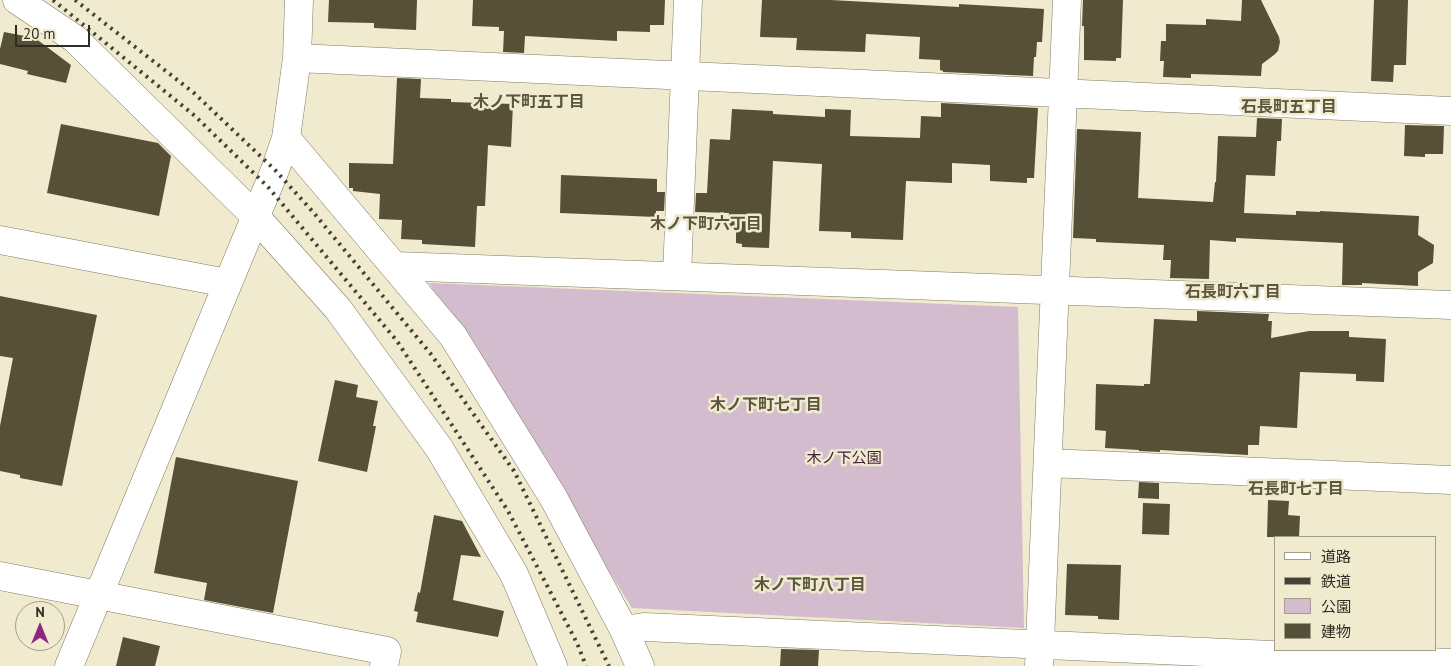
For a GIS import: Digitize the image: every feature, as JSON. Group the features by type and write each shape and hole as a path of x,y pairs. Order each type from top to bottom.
{"street":[{"path":"17,0 75,39 255,216 338,309 439,448 514,574 553,666"},
{"path":"69,666 275,170 286,138 297,58 299,0"},
{"path":"677,275 688,0"},
{"path":"1039,655 1068,0"},
{"path":"297,58 1451,111"},
{"path":"286,138 453,336 553,497 624,630 640,666"},
{"path":"0,240 227,283"},
{"path":"395,266 1451,305"},
{"path":"1048,463 1451,480"},
{"path":"0,576 387,651 384,666"},
{"path":"624,630 644,627 1039,655 1451,663"}],"green space":[{"name":"木ノ下公園","path":"429,283 1018,307 1024,628 632,608"}],"building":[{"path":"329,0 417,0 416,30 374,28 374,23 328,22"},
{"path":"473,0 665,0 664,25 650,25 650,32 617,31 617,41 525,36 524,53 503,52 504,31 499,31 499,27 472,26"},
{"path":"762,0 831,0 959,7 959,4 1044,9 1042,42 1037,42 1033,76 943,72 940,70 940,60 919,59 920,37 866,34 865,52 796,50 797,38 760,37"},
{"path":"1083,0 1123,0 1121,58 1116,58 1116,61 1084,60"},
{"path":"1242,0 1261,0 1279,37 1278,51 1262,64 1261,76 1191,74 1191,78 1163,77 1164,61 1160,61 1161,41 1166,41 1166,24 1206,25 1206,19 1241,21"},
{"path":"1374,0 1408,0 1406,65 1394,65 1393,82 1371,81"},
{"path":"4,32 35,38 71,65 66,83 27,74 28,71 0,64 0,49"},
{"path":"397,78 421,79 420,98 451,99 451,102 513,104 511,147 488,145 485,206 477,206 475,247 422,244 422,240 401,239 402,220 379,219 380,194 353,191 353,188 349,188 349,163 393,164"},
{"path":"941,103 1038,108 1034,178 1027,178 1027,183 990,181 990,165 952,163 952,183 906,181 903,240 851,238 851,232 819,231 822,164 773,161 769,248 742,247 742,244 736,243 736,227 728,227 729,213 695,212 696,193 707,193 710,139 730,140 732,109 773,111 773,114 825,117 825,109 851,110 850,136 920,138 921,116 941,117"},
{"path":"1257,118 1282,119 1281,141 1277,141 1275,176 1246,175 1244,213 1296,215 1296,211 1320,211 1419,216 1418,235 1434,245 1433,263 1418,272 1418,286 1362,283 1362,285 1342,285 1343,243 1236,238 1236,242 1210,240 1209,279 1170,278 1171,260 1163,260 1164,245 1096,242 1096,239 1073,238 1077,129 1141,132 1138,198 1213,202 1218,136 1256,137"},
{"path":"61,124 158,143 171,156 159,216 47,193"},
{"path":"1405,125 1444,126 1443,154 1425,154 1425,157 1404,156"},
{"path":"561,175 657,179 657,192 665,192 664,211 656,211 656,217 560,213"},
{"path":"0,296 97,315 62,486 20,478 20,475 0,471 0,426 13,358 0,356"},
{"path":"1197,311 1269,314 1268,321 1272,321 1271,338 1309,331 1349,331 1349,337 1386,339 1384,382 1356,381 1356,374 1300,372 1297,428 1260,426 1259,445 1248,445 1248,455 1105,448 1106,431 1095,430 1096,384 1144,386 1144,384 1150,384 1154,319 1197,321"},
{"path":"335,380 358,385 356,397 378,401 373,426 376,426 367,472 318,461"},
{"path":"176,457 298,481 273,613 204,600 207,583 154,573"},
{"path":"1139,482 1159,483 1159,499 1138,498"},
{"path":"1268,500 1289,501 1288,515 1300,516 1299,536 1267,537"},
{"path":"1143,503 1170,504 1169,535 1142,534"},
{"path":"434,515 462,521 481,557 461,555 453,600 504,611 498,637 416,622 418,612 414,611 418,592 420,593"},
{"path":"1067,564 1121,565 1119,620 1098,619 1098,616 1065,615"},
{"path":"123,637 160,646 155,666 116,666"},
{"path":"781,649 819,650 818,666 780,666"}],"railway":[{"path":"53,0 195,116 268,187 397,341 508,511 577,643 586,666"},
{"path":"75,0 194,93 275,170 313,212 430,353 514,471 609,666"}],"district":[{"name":"木ノ下町五丁目","path":"529,102"},
{"name":"石長町五丁目","path":"1289,107"},
{"name":"木ノ下町六丁目","path":"706,224"},
{"name":"石長町六丁目","path":"1233,292"},
{"name":"木ノ下町七丁目","path":"766,405"},
{"name":"石長町七丁目","path":"1296,489"},
{"name":"木ノ下町八丁目","path":"810,585"}]}
